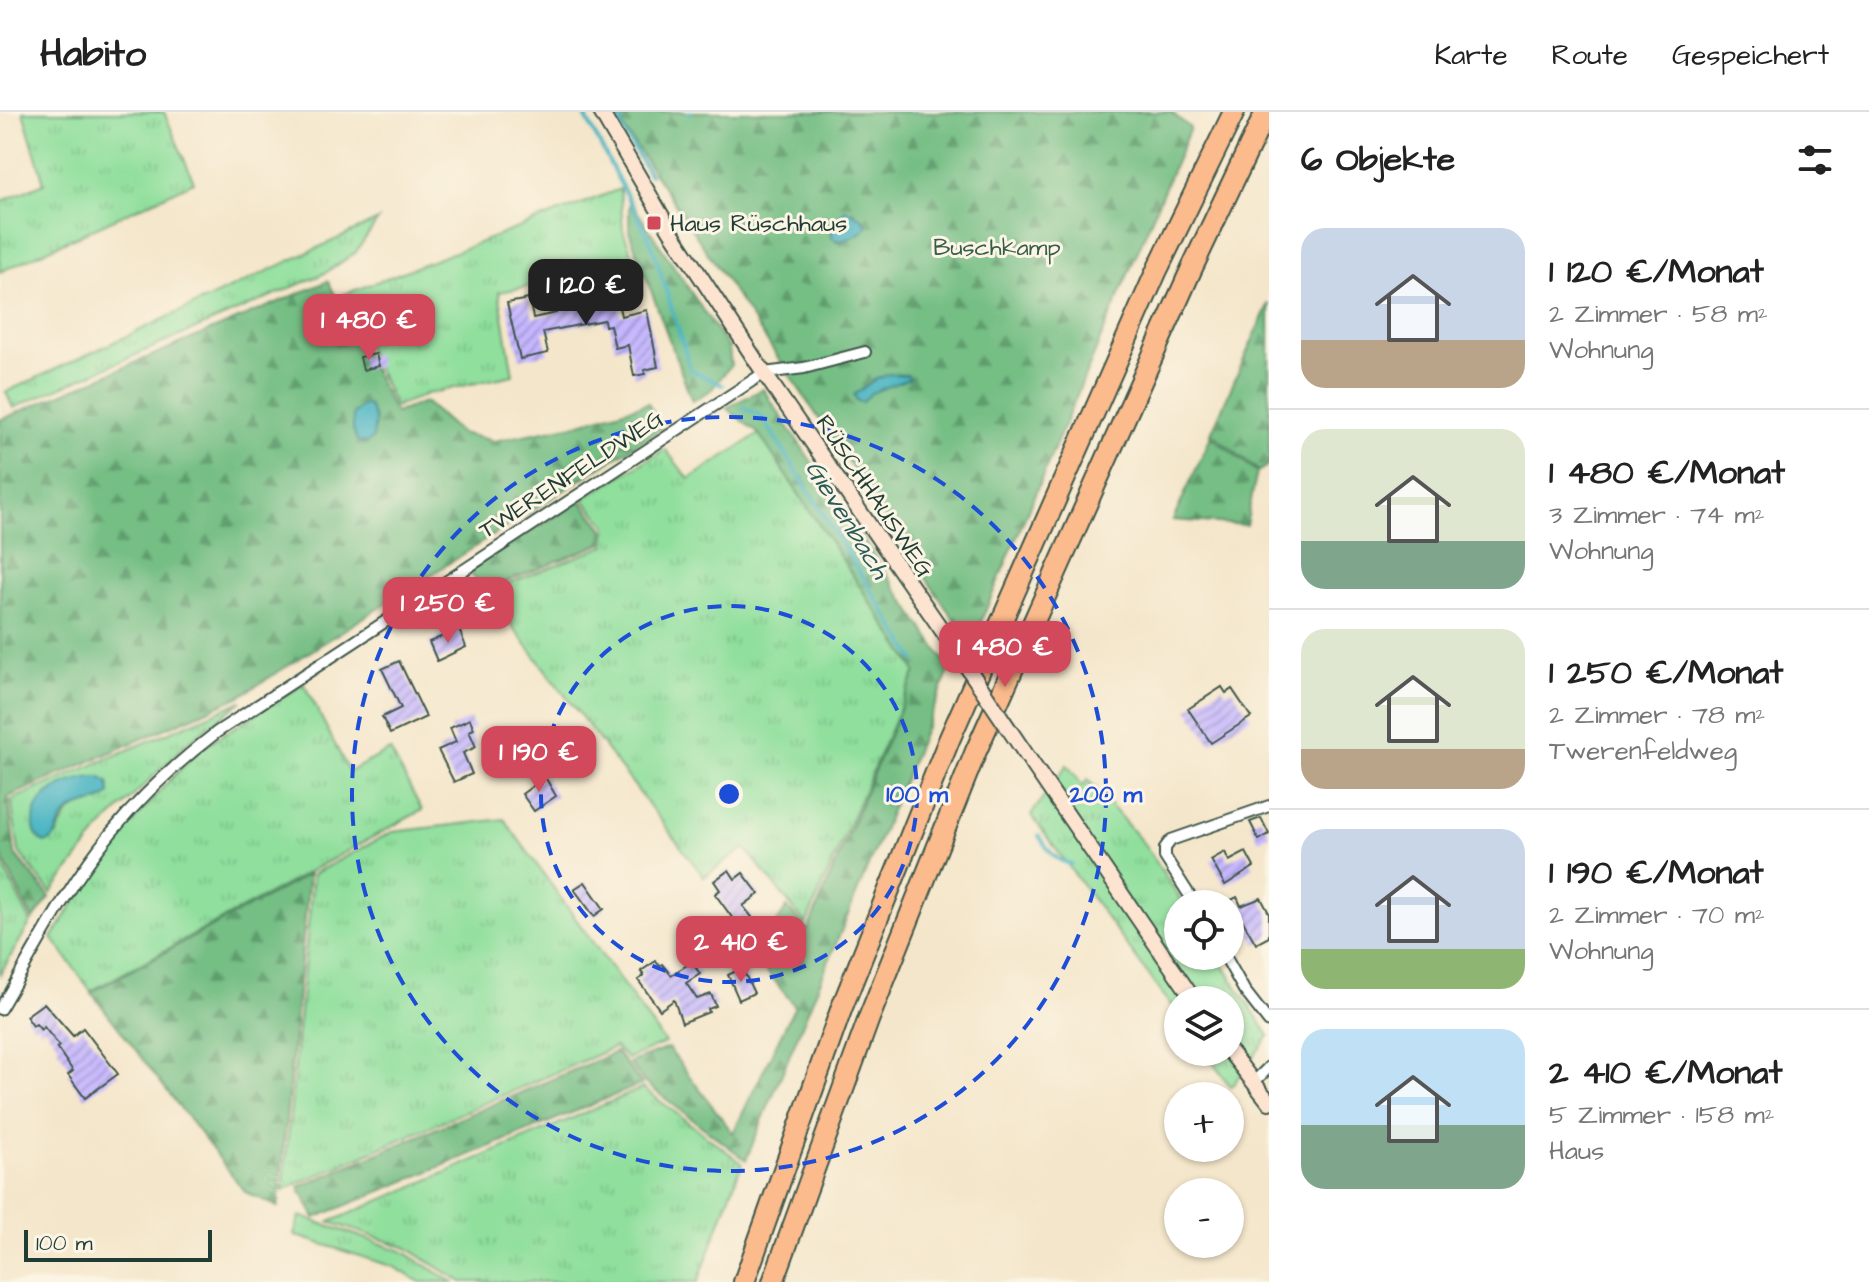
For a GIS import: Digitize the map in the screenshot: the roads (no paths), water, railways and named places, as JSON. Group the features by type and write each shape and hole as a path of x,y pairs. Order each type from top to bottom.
{"highway":[{"path":"744,1282 842,1007 949,740 1157,270 1234,112"},
{"path":"773,1282 869,1018 976,751 1191,270 1266,112"}],"main road":[{"name":"RÜSCHHAUSWEG","path":"601,112 670,230 764,373 1184,986"},
{"path":"1240,1066 1269,1102"}],"street":[{"path":"764,373 804,368 865,352"},
{"name":"TWERENFELDWEG","path":"0,1009 79,877 109,835 165,774 196,748 237,717 764,373"},
{"path":"1186,890 1165,857 1165,848 1171,840 1269,806"},
{"path":"1233,970 1269,1022"},
{"path":"1253,1083 1269,1067"}],"water":[{"path":"846,209 862,218 867,226 851,238 836,240 832,238 832,225"},
{"path":"889,374 908,375 910,378 871,393 863,402 857,401 854,395 874,380"},
{"path":"363,405 369,406 375,420 373,438 367,443 357,441 353,429 353,413"},
{"path":"93,777 108,782 110,794 68,813 55,836 44,843 34,827 36,810 41,802 64,784"}],"waterway":[{"name":"Gievenbach","path":"583,112 651,242 691,370 722,385"},
{"path":"634,112 623,117 620,126 650,175"},
{"name":"Gievenbach","path":"743,408 761,415 915,660"},
{"name":"Gievenbach","path":"1039,836 1056,857 1071,864"}],"place":[{"name":"Haus Rüschhaus","path":"654,223"}],"park label":[{"name":"Buschkamp","path":"997,247"}]}
